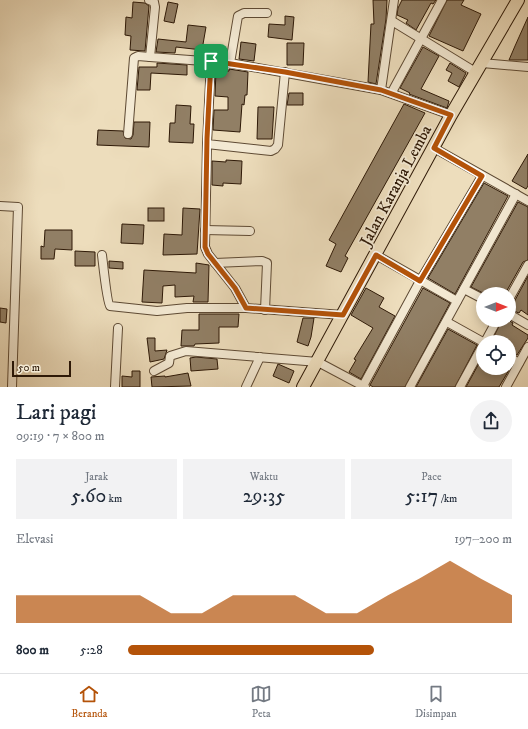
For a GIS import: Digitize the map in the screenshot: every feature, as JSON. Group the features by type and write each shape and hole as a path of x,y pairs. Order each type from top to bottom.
{"main road":[{"name":"Jalan Karanja Lemba","path":"303,387 318,362 451,115 518,0"}],"street":[{"path":"148,0 154,2 155,7 150,57"},
{"path":"381,90 394,0"},
{"path":"392,92 442,0"},
{"path":"230,63 238,16 244,13 267,13"},
{"path":"392,21 422,39 479,68 528,67"},
{"path":"128,134 134,58 138,56 230,63 392,92 451,115"},
{"path":"211,61 207,144 205,247 215,263 235,288 246,308"},
{"path":"207,144 271,151 275,149 278,145 285,72"},
{"path":"434,148 528,201"},
{"path":"154,371 169,363 170,356 186,351 318,362 364,386 420,281 482,176"},
{"path":"410,387 516,194"},
{"path":"0,206 18,207 12,387"},
{"path":"205,230 250,231"},
{"path":"102,254 107,302 110,306 157,311 187,308 246,308 343,315"},
{"path":"376,255 457,301"},
{"path":"215,263 267,263 265,310"},
{"path":"516,287 528,265"},
{"path":"464,289 476,295"},
{"path":"516,318 528,325"},
{"path":"447,322 476,338"},
{"path":"115,387 118,328"},
{"path":"506,387 528,347"},
{"path":"246,387 260,357"},
{"path":"460,387 476,358"}],"building":[{"path":"373,0 387,0 386,19 376,84 368,82 371,24 374,24"},
{"path":"402,0 436,0 433,4 431,3 416,30 406,23 408,20 397,15 398,8"},
{"path":"447,0 464,0 461,5 481,14 463,51 429,36"},
{"path":"133,2 145,3 149,6 145,51 130,50 131,36 125,35 126,17 132,18"},
{"path":"168,2 178,4 174,23 164,21"},
{"path":"285,16 294,17 292,40 268,37 269,24 285,25"},
{"path":"528,17 528,60 509,60 515,46"},
{"path":"188,25 206,27 202,50 176,47 175,53 156,52 158,39 186,42"},
{"path":"241,42 256,44 254,61 239,59"},
{"path":"287,43 304,43 303,65 287,65"},
{"path":"423,47 439,56 421,89 449,101 447,108 409,94 410,93 400,88"},
{"path":"157,63 187,65 187,75 151,73 150,90 137,90 139,67 157,67"},
{"path":"450,63 466,73 459,87 448,81 452,73 446,70"},
{"path":"229,69 248,72 247,95 245,95 244,105 242,104 240,132 213,130 214,110 228,110 228,97 215,96 216,71 229,71"},
{"path":"289,93 303,93 303,105 287,105"},
{"path":"404,104 425,113 345,256 348,258 341,272 326,266 336,244 329,240"},
{"path":"176,105 191,106 190,124 194,124 193,143 169,142 170,123 175,123"},
{"path":"258,107 274,107 272,139 257,139"},
{"path":"134,122 150,122 149,147 97,145 98,130 123,131 125,138 131,139 133,135"},
{"path":"528,154 528,186 526,189 512,181"},
{"path":"226,160 242,161 241,184 223,183 223,186 212,185 212,161 226,162"},
{"path":"484,183 508,196 455,294 428,278"},
{"path":"518,202 528,207 528,260 523,262 509,287 476,287 476,290 471,287"},
{"path":"148,208 164,208 164,221 148,221"},
{"path":"183,208 200,209 197,254 163,255 164,234 182,235"},
{"path":"122,224 144,225 143,244 121,243"},
{"path":"45,230 72,230 72,250 55,249 54,259 41,259 41,246 44,247"},
{"path":"75,251 95,252 95,266 75,266"},
{"path":"109,261 123,262 123,269 109,268"},
{"path":"196,263 209,265 208,302 193,302 194,296 175,297 175,285 163,286 162,303 142,302 144,270 196,273"},
{"path":"528,276 528,315 521,310 519,313 516,312 516,298"},
{"path":"366,288 384,298 379,307 395,316 361,379 349,372 356,360 354,359 373,328 351,315"},
{"path":"423,288 450,303 405,387 373,387 370,385"},
{"path":"0,308 7,309 6,323 0,322"},
{"path":"199,314 239,314 238,327 219,327 219,343 181,346 182,330 199,330"},
{"path":"303,318 314,318 308,346 297,342"},
{"path":"498,327 515,327 528,335 528,338 517,355 516,335 494,335"},
{"path":"448,329 476,344 455,387 416,387"},
{"path":"147,338 155,338 155,351 167,350 164,359 150,362"},
{"path":"196,357 217,359 218,369 191,371 190,358"},
{"path":"278,364 294,371 289,383 273,376"},
{"path":"476,369 476,375 506,375 499,387 466,387"},
{"path":"132,371 140,371 140,387 122,387 122,376 132,377"},
{"path":"188,373 191,386 152,387 151,377 165,377"}],"route":[{"path":"211,61 285,72 392,92 451,115 434,148 482,176 420,281 376,255 343,315 246,308 235,288 206,251 204,243 211,61"}]}
